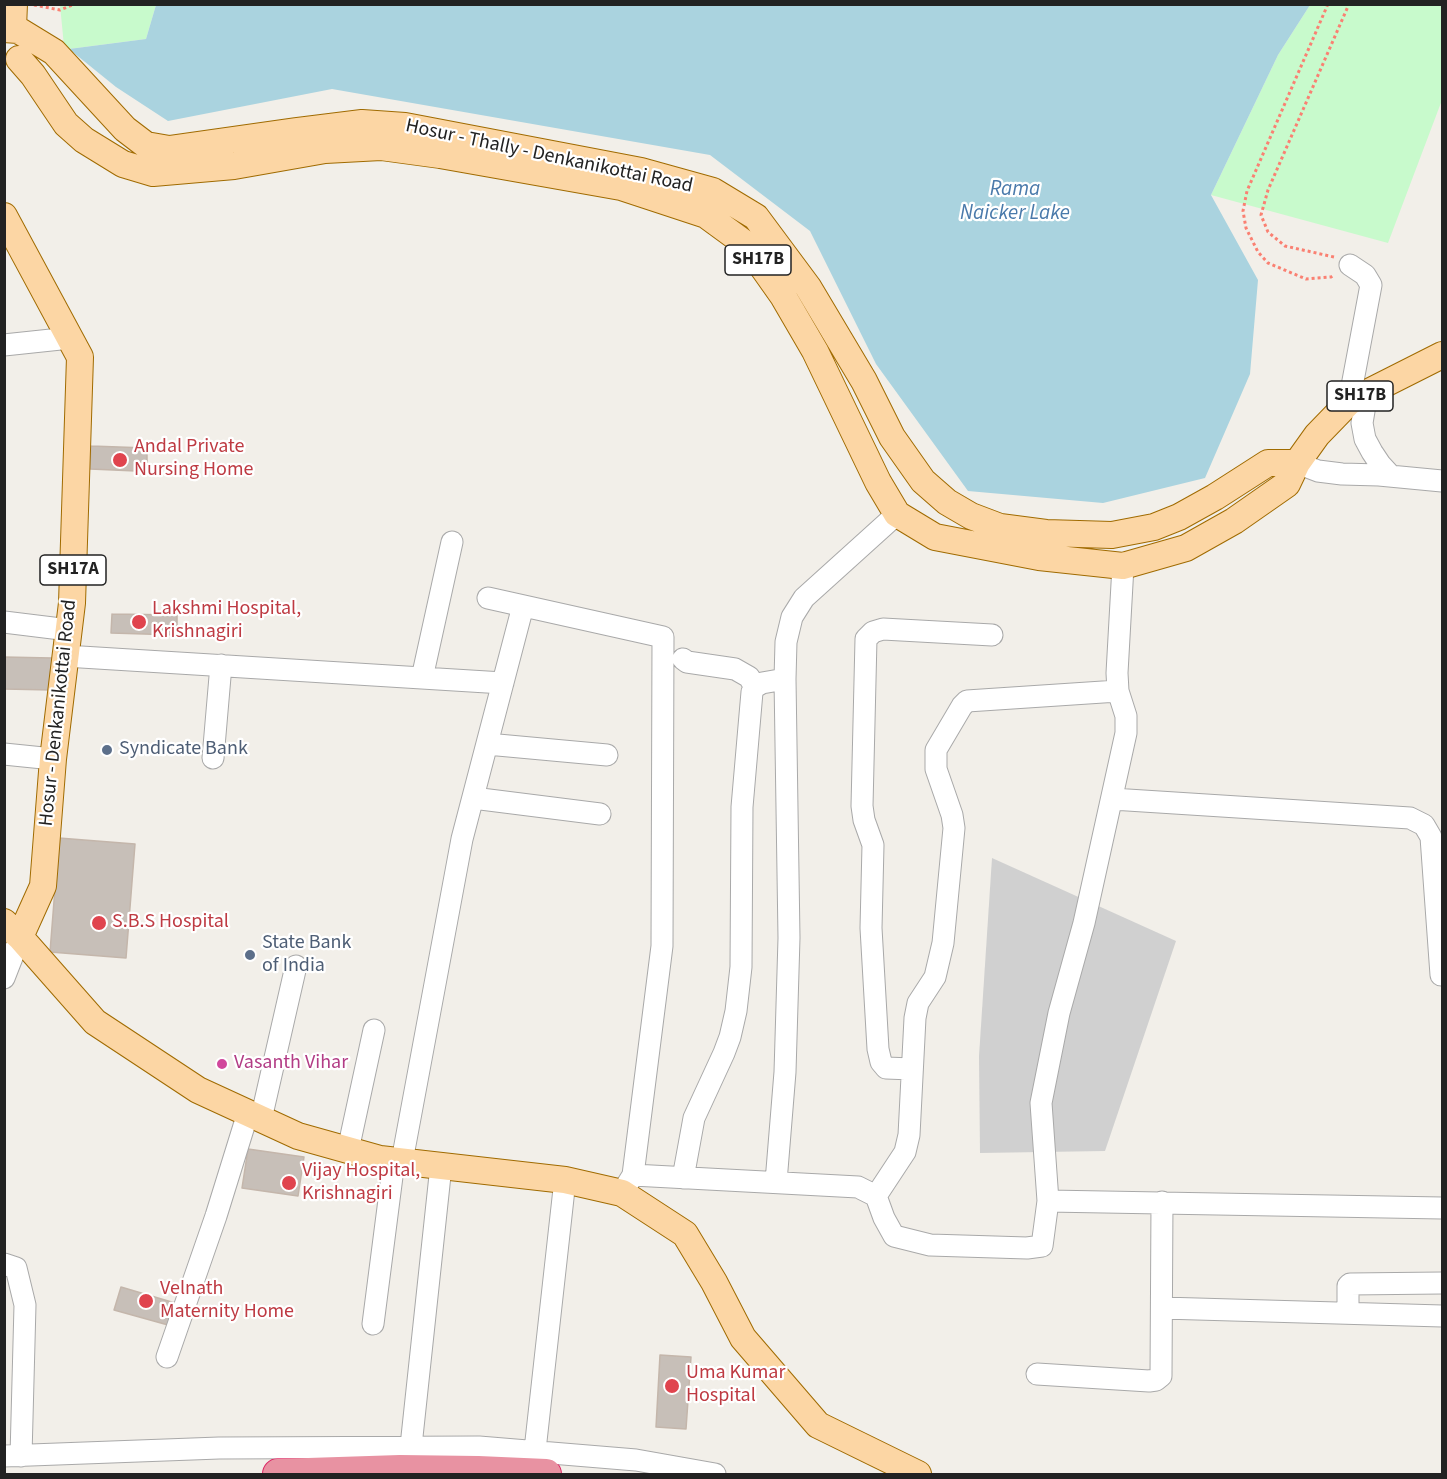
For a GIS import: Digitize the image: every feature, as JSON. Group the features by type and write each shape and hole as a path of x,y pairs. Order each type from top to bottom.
{"highway":[{"path":"278,1474 400,1470 478,1471 541,1462"}],"main road":[{"name":"Hosur - Thally - Denkanikottai Road","path":"13,24 54,52 125,129 146,145 169,149 362,123 405,126 640,171 713,191 756,217 802,278 864,381 892,437 922,481 947,502 971,516 1000,527 1046,533 1112,535 1154,527 1179,517 1215,497 1268,463 1297,463"},
{"path":"13,24 26,38 26,50 19,65"},
{"name":"Hosur - Thally - Denkanikottai Road","path":"19,65 66,124 102,152 123,164 153,173 234,166 326,150 381,147 440,155 621,188 706,215 747,245 783,296 815,351 878,482 897,514 935,537 1040,557 1123,566 1186,548 1234,521 1287,484 1297,463 1317,435 1349,402 1443,355"},
{"name":"Hosur - Denkanikottai Road","path":"5,217 80,357 72,603 53,759 43,886 12,929"},
{"path":"12,929 95,1022 198,1090 298,1136 380,1159 565,1180 628,1184 686,1234 743,1338 818,1425 918,1474"}],"street":[{"path":"1349,402 1371,285 1365,275 1350,265"},
{"path":"4,345 70,338"},
{"path":"1377,388 1365,405 1362,423 1365,439 1372,452 1391,476"},
{"path":"1297,463 1330,473 1443,481"},
{"path":"776,1182 785,1072 789,938 786,642 792,617 804,598 897,514"},
{"path":"422,678 452,542"},
{"path":"488,598 663,637 662,946 628,1184 683,1178 858,1187 876,1196 894,1236 930,1245 1016,1248 1042,1246 1048,1201 1041,1103 1059,1013 1084,923 1126,734 1126,716 1118,682 1123,566"},
{"path":"373,1324 398,1161 455,873 523,606"},
{"path":"4,622 69,630"},
{"path":"912,1069 886,1068 881,1062 878,1049 871,928 873,845 864,820 862,806 866,639 873,632 883,629 992,634"},
{"path":"65,656 502,684"},
{"path":"682,659 687,662 735,669 749,677 755,687"},
{"path":"213,758 221,665"},
{"path":"683,1178 694,1118 724,1053 736,1011 741,967 742,807 752,692 762,683 785,679"},
{"path":"876,1196 905,1152 909,1134 915,1018 918,1003 935,977 943,943 954,828 952,815 936,769 936,750 967,701 1118,682"},
{"path":"487,744 607,755"},
{"path":"4,754 53,759"},
{"path":"473,798 600,814"},
{"path":"1112,799 1410,818 1424,825 1431,837 1441,975"},
{"path":"4,978 12,929"},
{"path":"166,1357 216,1216 255,1116 296,966"},
{"path":"348,1150 374,1030"},
{"path":"411,1446 441,1166"},
{"path":"541,1462 565,1180"},
{"path":"1048,1201 1443,1208"},
{"path":"1037,1374 1156,1380 1161,1376 1162,1202"},
{"path":"4,1264 16,1268 25,1305 13,1456 219,1448 479,1447 541,1462 636,1460 715,1474"},
{"path":"1348,1314 1348,1286 1350,1284 1443,1283"},
{"path":"1162,1308 1443,1316"}],"path":[{"path":"33,4 60,10 75,4"},
{"path":"1328,4 1247,191 1243,211 1246,228 1258,252 1268,264 1306,279 1331,277 1350,265 1335,257 1285,246 1268,232 1261,215 1268,190 1349,4"}],"shaded area":[{"path":"992,858 1176,941 1105,1151 980,1153 979,1056"}],"green space":[{"path":"60,5 156,5 146,39 69,49 64,46"},
{"path":"1310,5 1442,5 1442,100 1388,243 1211,195 1278,55"}],"water":[{"name":"Rama Naicker Lake","path":"156,5 1310,5 1278,55 1211,195 1258,280 1250,374 1205,478 1103,503 968,491 876,364 810,231 710,155 332,89 168,121 116,87 69,49 146,39"}],"building":[{"path":"91,446 147,448 147,463 136,462 136,471 90,469"},
{"path":"112,614 177,615 177,635 111,633"},
{"path":"4,657 52,658 51,690 4,689"},
{"path":"59,838 135,844 126,958 50,952"},
{"path":"248,1149 304,1157 298,1196 242,1188"},
{"path":"121,1287 175,1303 168,1325 114,1310"},
{"path":"660,1355 691,1357 686,1429 656,1427"}],"place":[{"name":"Andal Private Nursing Home","path":"120,460"},
{"name":"Lakshmi Hospital, Krishnagiri","path":"139,622"},
{"name":"Syndicate Bank","path":"107,750"},
{"name":"S.B.S Hospital","path":"99,923"},
{"name":"State Bank of India","path":"250,955"},
{"name":"Vasanth Vihar","path":"222,1064"},
{"name":"Vijay Hospital, Krishnagiri","path":"289,1183"},
{"name":"Velnath Maternity Home","path":"146,1301"},
{"name":"Uma Kumar Hospital","path":"672,1386"}]}
